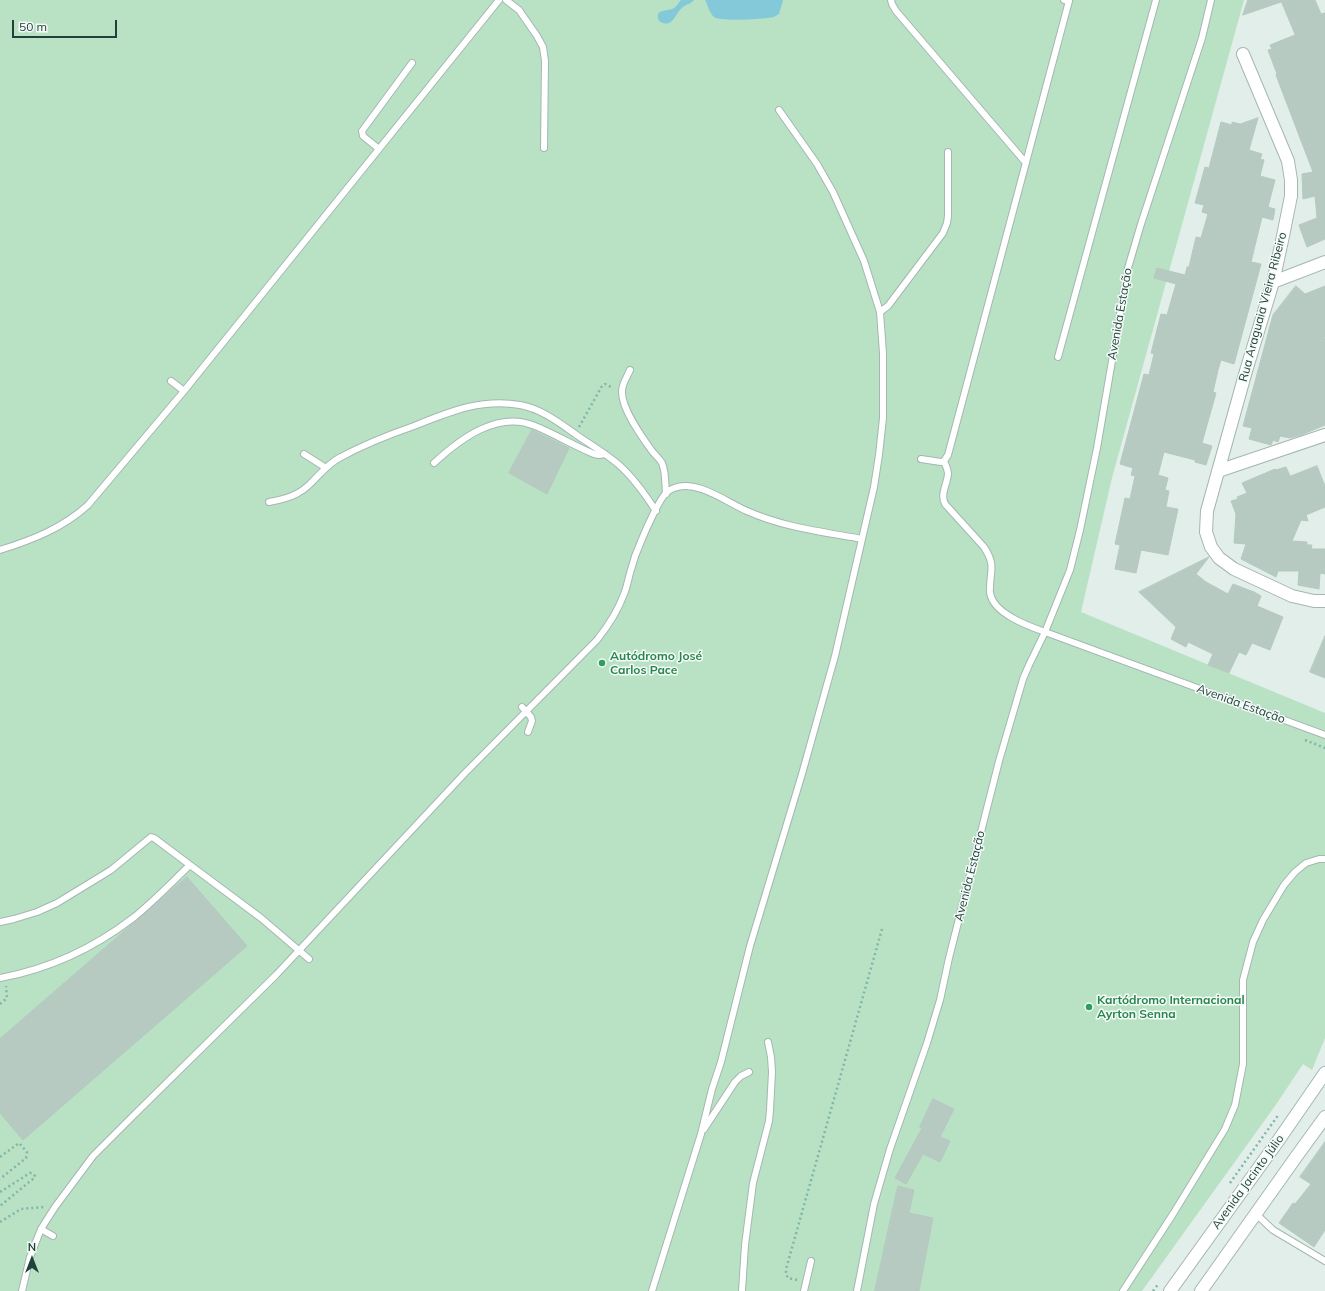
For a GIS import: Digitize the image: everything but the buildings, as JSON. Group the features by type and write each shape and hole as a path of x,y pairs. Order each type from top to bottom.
{"street":[{"name":"Rua Araguaia Vieira Ribeiro","path":"1243,54 1288,161 1291,180 1291,196 1273,282 1207,510 1206,532 1211,547 1219,558 1234,569 1292,596 1314,601 1325,600"},
{"path":"1273,282 1325,262"},
{"path":"1218,471 1325,435"},
{"name":"Avenida Jacinto Júlio","path":"1170,1291 1325,1073"},
{"name":"Avenida Jacinto Júlio","path":"1201,1291 1325,1117"}],"lane":[{"path":"0,550 39,536 63,524 76,516 88,505 184,391 499,0"},
{"path":"506,0 519,10 543,46 545,61 544,148"},
{"path":"891,0 896,12 1026,163"},
{"path":"921,458 937,462 944,461 948,455 1026,163 1067,0"},
{"path":"1058,357 1156,0"},
{"name":"Avenida Estação","path":"857,1291 874,1204 898,1122 927,1043 940,1000 998,761 1023,679 1045,632 1070,570 1097,448 1128,268 1140,224 1202,38 1211,0"},
{"path":"379,149 363,136 362,131 412,64"},
{"path":"652,1291 701,1134 750,946 802,774 833,663 874,487 884,418 883,353 880,312 864,261 833,192 817,164 779,110"},
{"path":"880,312 888,306 943,233 947,224 948,152"},
{"path":"630,370 622,392 628,411 662,465 666,494"},
{"path":"171,381 184,391"},
{"path":"269,502 283,500 296,494 312,482 337,459 378,438 472,405 484,404 519,405 540,412 558,422 619,465 633,479 656,511"},
{"path":"434,463 445,453 479,429 491,424 508,422 534,425 587,451 600,455 605,454"},
{"path":"304,454 326,468"},
{"path":"944,461 948,476 943,492 943,500 984,547 988,554 992,565 990,592 992,599 1001,610 1022,623 1045,632"},
{"path":"22,1291 30,1257 41,1229 55,1207 93,1156 270,981 465,773 597,640 610,624 625,593 633,563 642,538 666,494 673,489 680,487 704,489 748,512 771,520 797,527 862,539"},
{"name":"Avenida Estação","path":"1045,632 1325,735"},
{"path":"522,707 532,719 528,732"},
{"path":"0,922 37,912 57,904 111,870 151,837 261,918 309,959"},
{"path":"1123,1291 1225,1129 1236,1105 1243,1064 1243,980 1253,942 1263,920 1284,885 1295,872 1306,863 1319,859 1325,859"},
{"path":"0,978 45,967 68,958 94,944 134,917 190,865"},
{"path":"742,1291 745,1245 753,1183 769,1121 771,1104 772,1072 768,1042"},
{"path":"701,1134 735,1082 741,1076 749,1072"},
{"path":"1256,1214 1273,1230 1325,1261"},
{"path":"41,1229 53,1236"},
{"path":"804,1291 811,1261"}],"path":[{"path":"576,434 603,385 605,384 622,392"},
{"path":"806,1283 788,1278 786,1269 882,929"},
{"path":"0,1004 7,998 6,984"},
{"path":"0,1157 20,1143 27,1152 26,1158 0,1179"},
{"path":"0,1192 30,1173 35,1176 0,1206"},
{"path":"0,1222 21,1209 55,1207"}],"green space":[{"name":"Autódromo José Carlos Pace","path":"0,0 1244,0 1112,478 1081,612 1325,713 1325,1038 1312,1070 1303,1064 1275,1106 1142,1291 0,1291"}],"water":[{"path":"681,0 694,0 683,7 671,22 664,23 659,21 658,14 660,12 674,8"},
{"path":"705,0 783,0 779,14 774,17 733,20 718,19 714,17"}],"place":[{"name":"Autódromo José Carlos Pace","path":"602,663"},
{"name":"Kartódromo Internacional Ayrton Senna","path":"1089,1007"}]}
